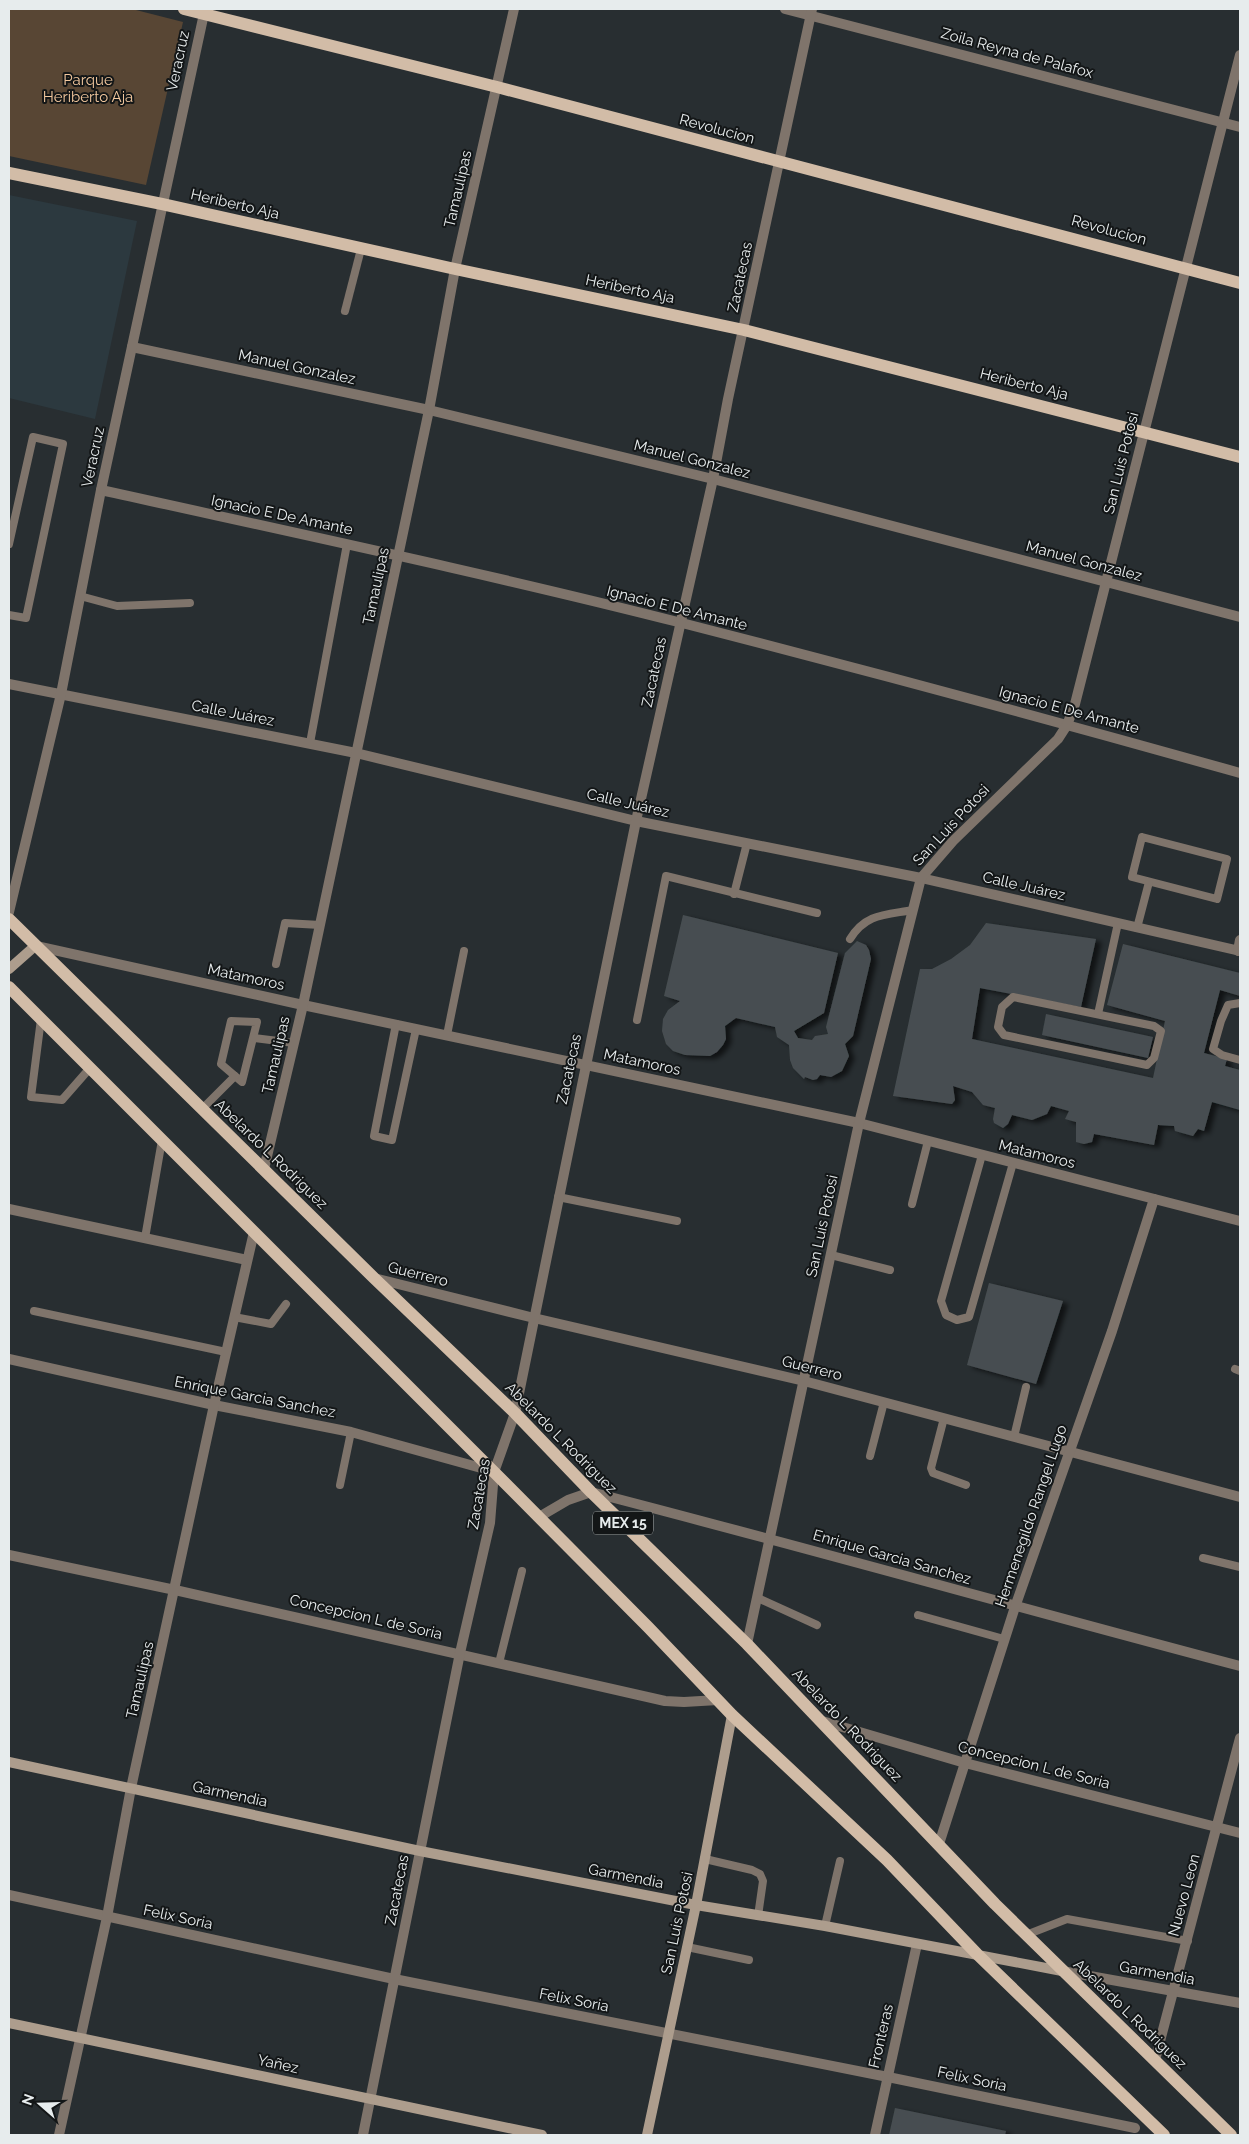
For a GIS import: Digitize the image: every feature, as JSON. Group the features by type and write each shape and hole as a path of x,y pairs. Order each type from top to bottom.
{"main road":[{"name":"Revolucion","path":"184,9 204,11 497,87 1240,283"},
{"name":"Heriberto Aja","path":"9,173 162,204 455,270 744,330 1240,457"},
{"name":"Abelardo L Rodriguez","path":"9,919 34,946 515,1413 591,1492 748,1644 1026,1935 1156,2060 1230,2135"},
{"path":"9,987 539,1517 732,1715 887,1860 1081,2057 1164,2135"}],"street":[{"name":"Tamaulipas","path":"264,1169 303,1005 429,410 455,270 514,9"},
{"name":"Zoila Reyna de Palafox","path":"785,9 811,12 1240,127"},
{"name":"Veracruz","path":"9,912 61,694 101,490 204,11"},
{"name":"Zacatecas","path":"363,2135 460,1654 490,1523 494,1472 515,1413 636,821 713,480 811,12"},
{"name":"San Luis Potosi","path":"748,1644 859,1123 921,878 952,841 1058,739 1067,725 1075,704 1240,55"},
{"name":"Manuel Gonzalez","path":"132,347 429,410 713,480 1240,617"},
{"name":"Ignacio E De Amante","path":"101,490 347,544 680,623 1067,725 1240,773"},
{"name":"Calle Juárez","path":"9,684 356,753 636,821 921,878 1239,951"},
{"path":"1239,951 1240,940"},
{"name":"Matamoros","path":"34,946 859,1123 1240,1222"},
{"path":"9,969 34,946"},
{"name":"Hermenegildo Rangel Lugo","path":"939,1844 1004,1639 1070,1452 1154,1199"},
{"path":"9,1209 247,1260"},
{"name":"Tamaulipas","path":"59,2135 107,1917 131,1788 214,1405 254,1232"},
{"name":"Guerrero","path":"374,1278 534,1318 804,1381 1240,1497"},
{"name":"Enrique Garcia Sanchez","path":"9,1359 214,1405 351,1432 494,1472"},
{"path":"539,1517 568,1500 591,1492"},
{"name":"Enrique Garcia Sanchez","path":"591,1492 771,1538 1015,1607 1240,1666"},
{"name":"Concepcion L de Soria","path":"9,1555 175,1590 665,1701 718,1700"},
{"name":"San Luis Potosi","path":"647,2135 696,1905 732,1715"},
{"name":"Concepcion L de Soria","path":"822,1722 965,1763 1240,1832"},
{"name":"Nuevo Leon","path":"1156,2060 1240,1738"},
{"name":"Garmendia","path":"9,1762 420,1851 696,1905 824,1926 1240,2003"},
{"name":"Felix Soria","path":"9,1895 394,1979 668,2035 888,2077 1134,2132"},
{"name":"Fronteras","path":"875,2135 918,1944"},
{"name":"Yañez","path":"9,2023 542,2135"},
{"path":"1134,2132 1148,2119"}],"lane":[{"path":"345,311 361,248"},
{"path":"9,544 33,437 63,444 26,618 9,615"},
{"path":"310,744 347,544"},
{"path":"80,596 117,606 190,603"},
{"path":"1142,838 1227,859 1218,899 1149,882 1132,878 1142,838"},
{"path":"734,894 747,843"},
{"path":"637,1020 666,876 817,913"},
{"path":"1137,928 1149,882"},
{"path":"850,938 855,930 868,918 913,910"},
{"path":"276,964 285,923 320,925"},
{"path":"1098,1014 1118,923"},
{"path":"447,1035 464,951"},
{"path":"1013,997 1098,1014 1154,1026 1160,1032 1154,1058 1147,1065 1004,1035 998,1027 1002,1007 1013,997"},
{"path":"1240,1003 1228,1005 1213,1049 1222,1055 1240,1060"},
{"path":"41,1019 31,1097 62,1100 90,1068"},
{"path":"232,1021 257,1022 254,1038 242,1082 221,1064 232,1021"},
{"path":"396,1024 374,1136 392,1140 416,1029"},
{"path":"254,1038 294,1043"},
{"path":"202,1109 235,1076"},
{"path":"145,1238 162,1140"},
{"path":"912,1204 928,1141"},
{"path":"982,1155 941,1301 946,1315 957,1320 969,1317 1013,1163"},
{"path":"558,1197 677,1221"},
{"path":"831,1255 890,1270"},
{"path":"234,1317 270,1324 286,1304"},
{"path":"34,1311 226,1352"},
{"path":"1014,1437 1026,1386"},
{"path":"870,1456 884,1402"},
{"path":"944,1418 931,1468 933,1473 966,1485"},
{"path":"340,1485 351,1432"},
{"path":"1203,1558 1240,1567"},
{"path":"500,1663 522,1571"},
{"path":"758,1598 817,1624"},
{"path":"918,1615 1004,1639"},
{"path":"705,1859 760,1874 763,1881 758,1916"},
{"path":"824,1926 840,1861"},
{"path":"1026,1935 1067,1919 1188,1941"},
{"path":"687,1947 749,1960"}],"shaded area":[{"path":"9,195 137,221 95,419 9,398"}],"green space":[{"name":"Parque Heriberto Aja","path":"9,9 132,9 183,22 146,185 9,156"}],"building":[{"path":"683,915 838,953 824,1013 794,1031 798,1038 812,1040 815,1036 828,1034 826,1027 845,953 857,941 866,945 871,959 853,1036 845,1044 849,1056 842,1071 831,1077 820,1075 817,1079 813,1080 805,1077 804,1079 793,1068 790,1060 789,1045 777,1037 775,1027 736,1018 725,1026 726,1039 723,1045 710,1056 685,1055 673,1051 666,1044 662,1031 663,1019 668,1010 680,1001 664,996"},
{"path":"986,923 1096,939 1081,1007 980,988 972,1039 1153,1078 1165,1021 1107,1005 1123,944 1240,973 1240,996 1220,990 1204,1053 1227,1059 1225,1066 1240,1070 1240,1110 1212,1102 1204,1131 1198,1129 1193,1136 1175,1131 1174,1126 1158,1125 1154,1145 1094,1134 1092,1142 1084,1144 1076,1142 1076,1122 1065,1119 1069,1111 1051,1106 1047,1114 1032,1120 1012,1115 1008,1124 1003,1128 994,1123 995,1108 983,1105 972,1092 953,1086 955,1100 952,1104 893,1096 920,969 932,969 951,959 970,945"},
{"path":"1046,1014 1153,1037 1148,1058 1042,1035"},
{"path":"989,1283 1063,1301 1036,1384 967,1365"},
{"path":"895,2108 1006,2131 1005,2135 889,2135"}]}
